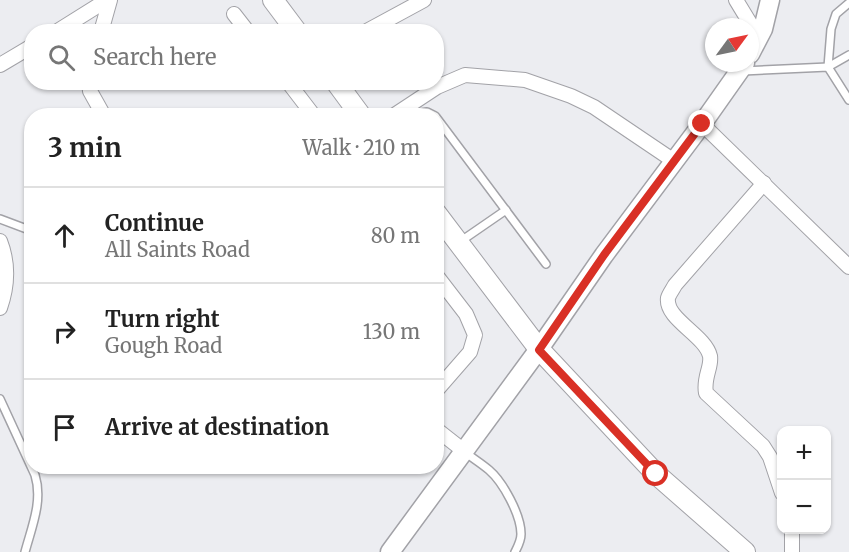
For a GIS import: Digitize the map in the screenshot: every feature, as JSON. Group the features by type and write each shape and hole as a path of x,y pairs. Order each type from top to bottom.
{"main road":[{"path":"273,0 291,24"},
{"path":"342,90 355,108"},
{"path":"444,223 539,350 656,474 745,552"}],"street":[{"path":"69,24 109,0"},
{"path":"103,24 109,0"},
{"path":"380,24 424,0"},
{"path":"736,0 747,18"},
{"path":"759,38 770,0"},
{"path":"234,14 242,24"},
{"path":"0,65 24,51"},
{"path":"390,552 539,350 604,255 738,72"},
{"path":"444,84 465,75 525,80 571,96 594,107 674,160"},
{"path":"90,90 100,108"},
{"path":"294,90 308,108"},
{"path":"405,108 432,90"},
{"path":"702,124 849,267"},
{"path":"764,183 675,285 668,297 674,315 700,339 710,355 710,364 704,383 706,393 763,446 770,457 778,480"},
{"path":"0,241 7,276 6,289 0,308"},
{"path":"444,285 466,314 475,335 470,352 444,382"},
{"path":"444,435 464,451"},
{"path":"792,534 792,552"}],"lane":[{"path":"849,3 836,14 831,29 828,67 849,100"},
{"path":"759,67 828,67 849,55"},
{"path":"444,127 546,264"},
{"path":"459,242 506,210"},
{"path":"0,219 24,228"},
{"path":"0,399 24,451"},
{"path":"464,451 490,471 503,486 519,521 520,542 515,552"},
{"path":"25,552 38,502 39,487 35,474"}],"route":[{"path":"656,474 539,350 604,255 702,124"}]}
